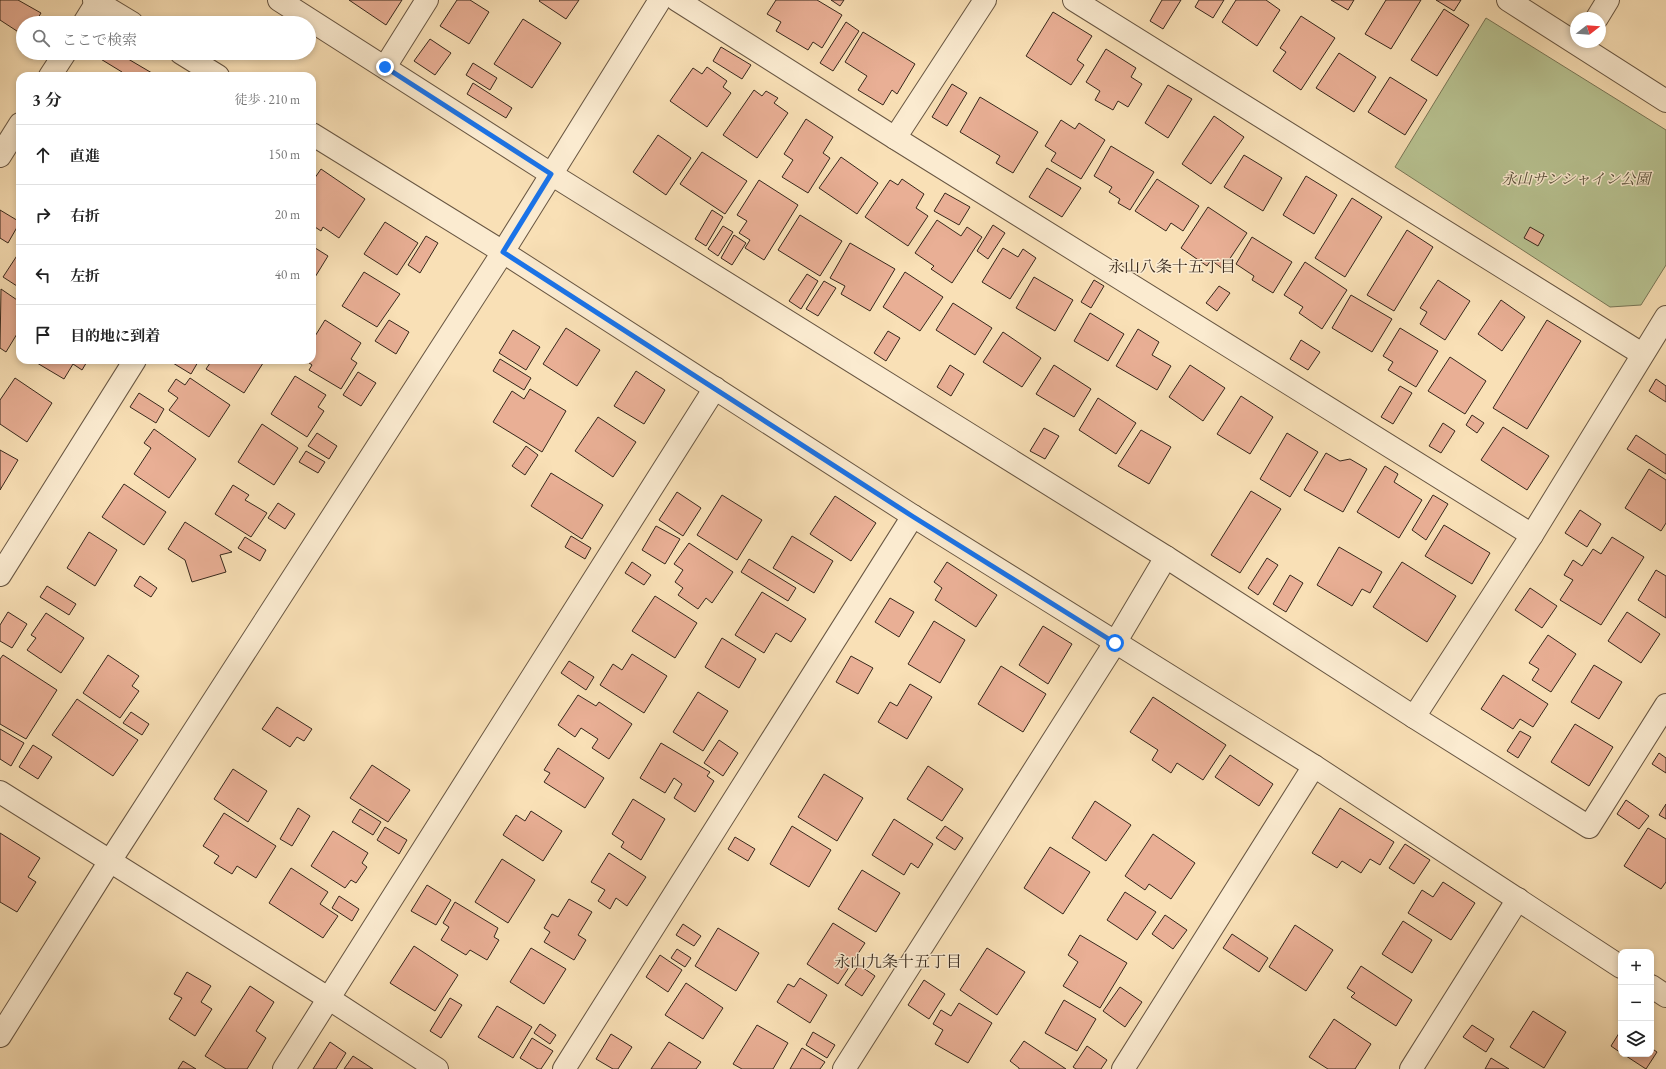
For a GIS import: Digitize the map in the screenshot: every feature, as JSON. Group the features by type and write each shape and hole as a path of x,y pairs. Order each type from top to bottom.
{"street":[{"path":"279,0 304,16"},
{"path":"385,67 427,0"},
{"path":"0,1036 110,861 503,252 660,0"},
{"path":"677,0 1532,535"},
{"path":"896,138 985,0"},
{"path":"1074,0 1642,354"},
{"path":"1508,0 1570,37"},
{"path":"1601,12 1608,0"},
{"path":"88,16 96,1 121,16"},
{"path":"316,23 551,174 1166,557 1414,717 1589,827 1666,705"},
{"path":"1587,48 1666,101"},
{"path":"53,72 60,60"},
{"path":"192,60 212,72"},
{"path":"0,156 16,130"},
{"path":"316,136 503,252 716,388 912,516 1314,766 1618,965"},
{"path":"1414,717 1532,535 1666,317"},
{"path":"0,575 132,364"},
{"path":"284,1069 716,388"},
{"path":"564,1069 912,516"},
{"path":"844,1069 1115,643 1166,557"},
{"path":"1123,1069 1314,766"},
{"path":"0,792 328,998 437,1069"},
{"path":"1411,1069 1518,899"},
{"path":"1654,988 1666,996"}],"green space":[{"name":"永山サンシャイン公園","path":"1486,18 1666,130 1666,265 1641,305 1610,307 1395,167"}],"building":[{"path":"0,0 18,0 41,13 39,16 16,16 16,30 0,20"},
{"path":"349,0 402,0 386,25"},
{"path":"457,0 470,0 489,12 469,44 440,26"},
{"path":"579,0 566,19 539,1"},
{"path":"776,0 817,0 842,15 822,48 813,42 808,50 776,31 781,22 767,14"},
{"path":"831,0 844,0 840,6"},
{"path":"1162,0 1181,0 1163,29 1150,21"},
{"path":"1199,0 1224,0 1213,18 1195,7"},
{"path":"1236,0 1266,0 1280,10 1257,46 1222,22"},
{"path":"1331,0 1354,0 1348,10"},
{"path":"1386,0 1421,0 1391,49 1365,34"},
{"path":"1436,0 1461,0 1454,11"},
{"path":"1444,9 1469,25 1437,76 1411,60"},
{"path":"1053,12 1092,36 1077,60 1084,65 1071,85 1026,56"},
{"path":"1301,16 1335,38 1301,90 1273,71 1286,52 1280,48"},
{"path":"523,19 561,43 532,88 494,64"},
{"path":"846,22 859,31 833,71 820,63"},
{"path":"863,32 915,64 897,94 892,90 883,105 858,90 867,76 845,62"},
{"path":"430,39 451,53 435,75 414,61"},
{"path":"721,47 751,65 742,79 713,61"},
{"path":"1106,49 1136,68 1131,77 1142,84 1128,107 1118,101 1113,110 1095,100 1100,91 1086,82"},
{"path":"1339,53 1376,77 1354,112 1316,88"},
{"path":"102,60 130,60 150,72 122,72"},
{"path":"473,63 497,78 490,90 466,75"},
{"path":"707,67 727,81 723,87 731,93 707,127 670,101 693,68 702,74"},
{"path":"1390,77 1427,100 1405,135 1368,112"},
{"path":"473,83 512,108 506,118 467,94"},
{"path":"952,84 967,93 947,126 932,117"},
{"path":"1168,85 1192,99 1168,138 1145,123"},
{"path":"754,90 762,96 766,91 778,98 774,103 788,113 757,158 723,135"},
{"path":"980,97 1038,132 1013,173 996,163 1000,156 960,132"},
{"path":"1214,116 1244,137 1211,184 1182,164"},
{"path":"806,119 833,137 823,153 830,158 808,193 782,177 793,160 784,154"},
{"path":"1061,120 1075,129 1079,123 1105,140 1081,179 1051,161 1056,153 1045,146"},
{"path":"658,135 691,158 666,195 633,172"},
{"path":"1111,146 1154,172 1130,210 1118,203 1120,199 1109,192 1112,187 1094,176"},
{"path":"702,152 747,181 725,214 680,184"},
{"path":"1244,155 1282,178 1263,211 1224,187"},
{"path":"841,157 878,183 857,214 819,188"},
{"path":"1047,168 1081,188 1062,217 1029,197"},
{"path":"321,169 365,199 339,238 323,227 321,231 316,228 316,176"},
{"path":"1306,176 1337,195 1314,234 1283,215"},
{"path":"902,179 924,194 916,208 928,216 908,246 865,217 890,180 898,185"},
{"path":"1157,179 1199,206 1183,231 1171,223 1166,231 1135,211"},
{"path":"759,180 798,205 764,260 745,248 750,240 739,233 747,221 737,215"},
{"path":"945,193 970,207 959,225 934,211"},
{"path":"1352,198 1382,217 1345,277 1315,258"},
{"path":"1208,207 1247,233 1223,269 1211,260 1207,266 1181,248"},
{"path":"0,210 16,220 16,229 8,243 0,238"},
{"path":"712,210 723,217 706,246 695,239"},
{"path":"800,215 842,241 820,276 778,250"},
{"path":"937,220 961,236 967,227 982,237 952,283 931,269 934,266 915,253"},
{"path":"385,222 418,243 397,275 364,254"},
{"path":"993,225 1005,233 988,259 977,251"},
{"path":"723,226 733,232 718,256 708,249"},
{"path":"1530,227 1544,235 1538,246 1524,238"},
{"path":"1407,230 1433,247 1394,311 1367,295"},
{"path":"734,235 746,243 732,265 721,258"},
{"path":"426,236 438,243 420,273 408,265"},
{"path":"1252,237 1292,262 1273,293 1252,280 1254,276 1236,264"},
{"path":"850,243 895,269 870,311 841,294 845,286 830,278"},
{"path":"316,248 328,256 316,276"},
{"path":"1003,248 1018,257 1023,249 1036,258 1010,299 982,282"},
{"path":"16,257 16,285 3,277"},
{"path":"1305,262 1347,290 1322,329 1299,313 1303,307 1284,295"},
{"path":"364,272 400,294 377,327 342,306"},
{"path":"905,272 943,297 920,331 883,307"},
{"path":"807,274 818,281 801,309 789,301"},
{"path":"1034,277 1073,300 1055,331 1016,308"},
{"path":"1094,280 1104,286 1091,308 1081,302"},
{"path":"1438,280 1470,301 1445,340 1420,324 1427,312 1420,308"},
{"path":"824,281 836,288 818,316 806,309"},
{"path":"1219,286 1230,293 1217,311 1206,303"},
{"path":"1,289 16,299 16,336 6,352 0,348"},
{"path":"1351,295 1392,319 1372,352 1332,328"},
{"path":"1501,300 1525,317 1502,351 1478,334"},
{"path":"953,303 992,328 975,355 936,330"},
{"path":"1090,313 1124,334 1108,361 1074,341"},
{"path":"325,320 361,343 351,359 357,363 341,389 309,370 312,365 311,364 316,364 316,335"},
{"path":"389,320 409,332 396,354 375,341"},
{"path":"1547,320 1581,341 1527,429 1493,408"},
{"path":"566,328 600,350 577,386 543,364"},
{"path":"1400,328 1438,351 1416,387 1388,370 1393,362 1383,356"},
{"path":"1138,329 1159,342 1152,355 1171,366 1157,390 1116,366"},
{"path":"513,330 540,347 526,370 499,353"},
{"path":"888,331 900,338 886,361 874,353"},
{"path":"1003,332 1041,358 1022,387 983,362"},
{"path":"1301,340 1320,352 1308,370 1290,359"},
{"path":"1450,357 1486,381 1465,414 1428,391"},
{"path":"500,359 531,378 524,390 493,371"},
{"path":"39,364 73,364 64,379"},
{"path":"73,364 86,364 82,370"},
{"path":"175,364 197,364 191,374"},
{"path":"209,364 262,364 244,393 206,369"},
{"path":"950,365 964,374 951,396 937,387"},
{"path":"1054,365 1091,389 1074,417 1036,394"},
{"path":"1190,365 1225,388 1203,421 1169,397"},
{"path":"636,371 665,390 644,424 614,406"},
{"path":"358,372 376,383 361,406 343,395"},
{"path":"295,376 326,395 318,407 324,411 307,437 271,414"},
{"path":"15,378 52,403 27,442 0,424 0,400"},
{"path":"190,378 230,405 209,437 169,410 178,398 168,391 176,379 185,385"},
{"path":"1656,379 1666,386 1666,402 1649,391"},
{"path":"1400,386 1412,393 1393,424 1381,417"},
{"path":"530,389 566,411 542,452 493,422 512,391 524,399"},
{"path":"139,393 164,409 156,423 130,407"},
{"path":"1241,396 1273,417 1250,454 1217,434"},
{"path":"1098,398 1136,423 1116,454 1079,430"},
{"path":"1472,415 1484,423 1477,433 1466,425"},
{"path":"598,417 636,442 613,477 575,451"},
{"path":"1443,423 1455,431 1441,453 1429,446"},
{"path":"262,424 298,448 274,485 238,462"},
{"path":"1503,427 1549,456 1527,490 1481,460"},
{"path":"1044,428 1059,436 1045,459 1030,451"},
{"path":"154,429 196,459 169,498 134,474 151,448 144,443"},
{"path":"1141,430 1171,447 1149,484 1118,466"},
{"path":"317,433 337,446 329,459 308,446"},
{"path":"1287,433 1318,452 1290,497 1260,479"},
{"path":"1636,435 1666,455 1666,474 1627,449"},
{"path":"526,446 538,455 525,475 512,466"},
{"path":"0,450 18,460 0,490"},
{"path":"306,451 325,462 318,473 299,462"},
{"path":"1326,453 1340,461 1350,459 1367,469 1343,512 1304,490"},
{"path":"1385,466 1398,474 1394,482 1422,500 1399,538 1357,512"},
{"path":"1649,469 1666,480 1666,523 1661,531 1625,508"},
{"path":"551,473 603,505 582,539 531,506"},
{"path":"124,484 166,512 144,545 102,517"},
{"path":"233,485 249,495 245,500 267,513 251,537 215,514"},
{"path":"1251,491 1281,509 1240,573 1211,555"},
{"path":"677,492 701,508 683,536 659,520"},
{"path":"722,495 762,520 737,560 697,535"},
{"path":"1433,495 1448,504 1426,540 1412,530"},
{"path":"835,496 876,523 851,561 810,534"},
{"path":"278,503 295,514 285,529 268,518"},
{"path":"1580,510 1601,524 1587,547 1565,533"},
{"path":"185,522 232,552 220,555 226,572 192,582 185,560 168,549"},
{"path":"1444,525 1490,553 1472,584 1425,556"},
{"path":"656,526 680,539 665,564 642,550"},
{"path":"89,532 117,550 95,586 67,568"},
{"path":"571,536 591,548 585,559 565,547"},
{"path":"792,536 833,561 814,593 773,568"},
{"path":"245,537 266,550 260,561 238,548"},
{"path":"1612,537 1644,557 1601,625 1560,600 1573,580 1564,575 1573,560 1582,566 1593,549 1601,554"},
{"path":"689,543 733,572 712,603 706,598 698,609 678,595 683,588 675,582 683,570 674,564"},
{"path":"1339,547 1382,572 1370,593 1362,589 1352,606 1317,585"},
{"path":"1267,558 1278,565 1258,595 1248,588"},
{"path":"749,559 796,588 788,601 741,572"},
{"path":"632,562 651,575 644,585 625,573"},
{"path":"947,562 997,595 976,627 935,600 942,588 934,582"},
{"path":"1402,562 1456,596 1427,642 1373,607"},
{"path":"1656,570 1666,576 1666,618 1638,600"},
{"path":"1290,575 1303,583 1286,612 1273,604"},
{"path":"140,576 157,588 151,597 134,586"},
{"path":"47,586 76,604 69,615 40,597"},
{"path":"1530,588 1557,606 1542,628 1515,610"},
{"path":"762,592 806,619 791,642 776,633 764,653 735,635"},
{"path":"655,596 697,623 675,658 632,631"},
{"path":"890,598 914,612 899,637 875,622"},
{"path":"8,612 27,624 12,648 0,641 0,625"},
{"path":"1627,612 1660,634 1641,663 1608,641"},
{"path":"46,613 84,638 61,673 27,650 36,638 31,635"},
{"path":"934,621 965,640 940,683 908,664"},
{"path":"1043,626 1072,644 1048,684 1019,665"},
{"path":"1548,635 1576,654 1551,692 1532,680 1539,669 1529,663"},
{"path":"722,638 756,659 739,688 705,667"},
{"path":"632,654 667,676 644,713 600,685 613,664 622,670"},
{"path":"3,655 57,690 26,739 0,724 0,659"},
{"path":"108,655 139,676 132,686 139,691 120,718 83,693"},
{"path":"851,656 873,668 858,694 836,682"},
{"path":"569,661 594,677 586,690 561,673"},
{"path":"1594,665 1622,682 1599,719 1571,702"},
{"path":"1001,666 1046,694 1023,732 978,704"},
{"path":"1503,675 1548,704 1533,727 1520,719 1513,729 1481,709"},
{"path":"910,684 932,697 907,739 878,722 890,702 897,706"},
{"path":"698,692 728,711 703,751 673,732"},
{"path":"578,695 596,706 599,702 632,724 609,759 592,748 598,739 581,728 575,737 558,725"},
{"path":"1153,697 1226,745 1203,780 1177,763 1171,773 1152,760 1158,750 1130,732"},
{"path":"77,699 138,740 113,776 52,735"},
{"path":"277,707 312,729 304,741 297,737 290,747 262,729"},
{"path":"131,712 149,724 142,735 123,723"},
{"path":"1575,724 1613,747 1589,786 1551,762"},
{"path":"0,729 24,743 11,766 0,759"},
{"path":"1520,731 1531,737 1518,758 1507,751"},
{"path":"719,740 738,753 723,776 704,763"},
{"path":"661,743 710,772 707,776 714,781 695,812 674,798 682,784 674,778 665,793 640,778"},
{"path":"33,745 52,757 38,779 19,767"},
{"path":"558,748 604,778 585,808 544,782 550,773 544,770"},
{"path":"1659,753 1666,758 1666,773 1652,764"},
{"path":"1230,755 1273,784 1259,806 1215,777"},
{"path":"372,765 410,790 388,822 350,798"},
{"path":"928,766 963,789 942,821 907,799"},
{"path":"233,769 267,791 248,822 214,799"},
{"path":"824,774 863,798 837,841 798,817"},
{"path":"633,799 665,819 641,860 621,847 624,842 612,834"},
{"path":"1626,800 1649,816 1639,829 1617,814"},
{"path":"1095,801 1131,825 1106,861 1072,838"},
{"path":"1666,804 1666,819 1659,815"},
{"path":"298,808 310,816 292,846 280,839"},
{"path":"1340,808 1394,842 1380,865 1370,859 1361,873 1342,861 1337,868 1312,853"},
{"path":"360,809 381,822 373,835 352,822"},
{"path":"531,811 562,831 543,861 503,835 516,815 525,821"},
{"path":"224,813 276,846 256,878 237,866 232,874 214,863 219,856 203,846"},
{"path":"894,819 933,844 918,868 911,863 904,875 872,855"},
{"path":"792,826 831,850 809,887 770,864"},
{"path":"945,826 963,838 955,850 936,838"},
{"path":"385,827 407,840 399,854 377,840"},
{"path":"1648,828 1666,839 1666,882 1661,889 1624,866"},
{"path":"333,831 368,853 362,863 367,867 356,883 351,880 345,888 311,866"},
{"path":"0,833 40,858 28,877 36,882 17,912 0,902"},
{"path":"1153,834 1195,863 1171,899 1149,884 1145,890 1125,876"},
{"path":"735,837 755,849 748,861 728,849"},
{"path":"1405,844 1430,860 1414,884 1389,868"},
{"path":"1050,847 1090,872 1063,914 1024,888"},
{"path":"609,853 646,877 627,906 616,898 610,909 598,901 605,890 591,882"},
{"path":"502,859 535,880 508,923 475,902"},
{"path":"291,868 328,892 320,904 338,916 323,938 269,903"},
{"path":"862,870 900,893 876,932 838,909"},
{"path":"1443,882 1475,903 1451,940 1408,913 1422,890 1433,897"},
{"path":"427,885 451,900 436,925 411,911"},
{"path":"1125,892 1156,912 1137,940 1107,920"},
{"path":"339,896 359,909 352,921 332,908"},
{"path":"569,899 592,912 578,935 586,940 574,960 544,942 550,932 544,928 552,914 558,917"},
{"path":"455,902 498,928 494,937 499,940 487,960 470,950 466,955 441,940 449,927 443,923"},
{"path":"1165,915 1187,930 1173,949 1152,934"},
{"path":"1403,921 1432,940 1412,973 1382,954"},
{"path":"833,923 865,943 838,984 807,964"},
{"path":"683,924 701,936 694,946 676,935"},
{"path":"1295,925 1333,950 1306,991 1269,967"},
{"path":"718,928 759,953 736,991 695,966"},
{"path":"1232,934 1268,958 1259,972 1223,948"},
{"path":"1080,935 1127,963 1100,1008 1063,986 1078,962 1068,955"},
{"path":"414,946 458,975 435,1011 390,983"},
{"path":"531,948 566,969 544,1004 510,982"},
{"path":"987,948 1025,972 997,1015 960,990"},
{"path":"677,949 691,958 685,967 671,958"},
{"path":"660,955 682,970 668,992 646,977"},
{"path":"859,965 875,976 862,996 845,985"},
{"path":"1361,966 1412,1000 1396,1026 1351,997 1355,993 1347,988"},
{"path":"187,972 211,986 201,1002 212,1009 195,1036 169,1019 182,998 174,994"},
{"path":"800,978 827,995 810,1023 777,1002 788,984 794,987"},
{"path":"924,980 945,994 929,1019 908,1005"},
{"path":"686,983 723,1008 703,1039 665,1015"},
{"path":"250,986 274,1002 256,1031 266,1038 247,1069 226,1069 205,1056"},
{"path":"1120,987 1142,1002 1125,1027 1103,1011"},
{"path":"450,998 462,1005 441,1038 430,1031"},
{"path":"1064,1000 1096,1019 1077,1051 1045,1033"},
{"path":"959,1003 992,1023 968,1063 935,1044 943,1030 933,1024 941,1010 951,1016"},
{"path":"497,1006 532,1027 513,1058 478,1037"},
{"path":"1533,1011 1566,1032 1544,1068 1510,1047"},
{"path":"1334,1019 1371,1044 1355,1069 1328,1069 1309,1057"},
{"path":"540,1024 556,1035 550,1044 534,1033"},
{"path":"757,1025 788,1043 773,1069 742,1069 733,1064"},
{"path":"1472,1025 1494,1039 1486,1052 1463,1037"},
{"path":"813,1032 835,1045 827,1058 806,1045"},
{"path":"611,1034 632,1047 618,1069 613,1069 596,1059"},
{"path":"1618,1035 1618,1051 1611,1046"},
{"path":"532,1038 553,1051 541,1069 538,1069 520,1058"},
{"path":"1024,1041 1066,1069 1019,1069 1010,1061"},
{"path":"330,1042 346,1053 336,1069 313,1069"},
{"path":"669,1042 701,1062 696,1069 651,1069"},
{"path":"1087,1046 1107,1060 1101,1069 1076,1069 1073,1067"},
{"path":"802,1048 825,1062 820,1069 790,1069"},
{"path":"353,1056 373,1069 344,1069"},
{"path":"1628,1057 1654,1057 1646,1069"},
{"path":"1491,1058 1509,1069 1485,1069"},
{"path":"183,1061 196,1069 178,1069"}],"district":[{"name":"永山八条十五丁目","path":"1172,266"},
{"name":"永山九条十五丁目","path":"898,961"}],"route":[{"path":"385,67 551,174 503,252 716,388 912,516 1115,643"}]}
